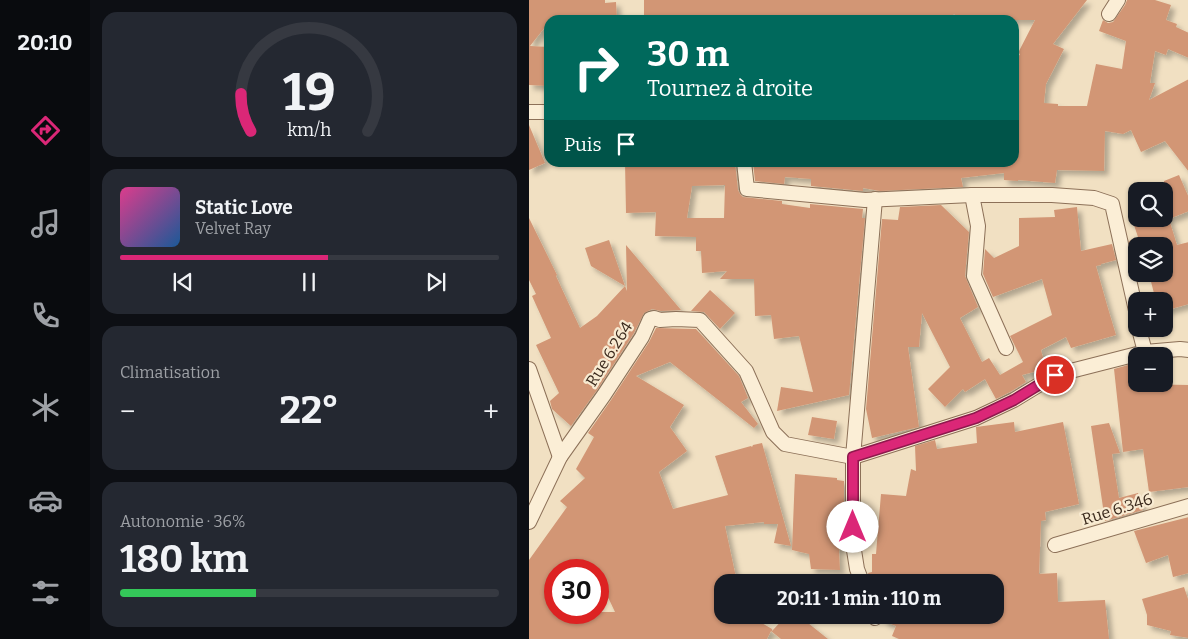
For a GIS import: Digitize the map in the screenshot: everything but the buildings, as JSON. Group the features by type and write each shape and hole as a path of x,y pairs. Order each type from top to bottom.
{"street":[{"path":"1109,14 1118,0"},
{"path":"529,112 544,112"},
{"path":"745,167 747,189 865,200 972,195 1051,195 1094,198 1112,204 1132,292"},
{"path":"972,195 978,226 974,276 1006,348"},
{"path":"859,574 853,544 853,457 875,199"},
{"name":"Rue 6.264","path":"529,522 560,457 605,395 642,337 650,320 654,318 659,320 700,320 746,371 773,432 785,444 853,457"},
{"path":"1173,350 1188,350"},
{"path":"853,457 976,418 1014,400 1055,375 1128,356"},
{"path":"529,369 560,457"},
{"name":"Rue 6.346","path":"1055,545 1188,506"}],"route":[{"path":"853,527 853,457 976,418 1014,400 1055,375"}]}
